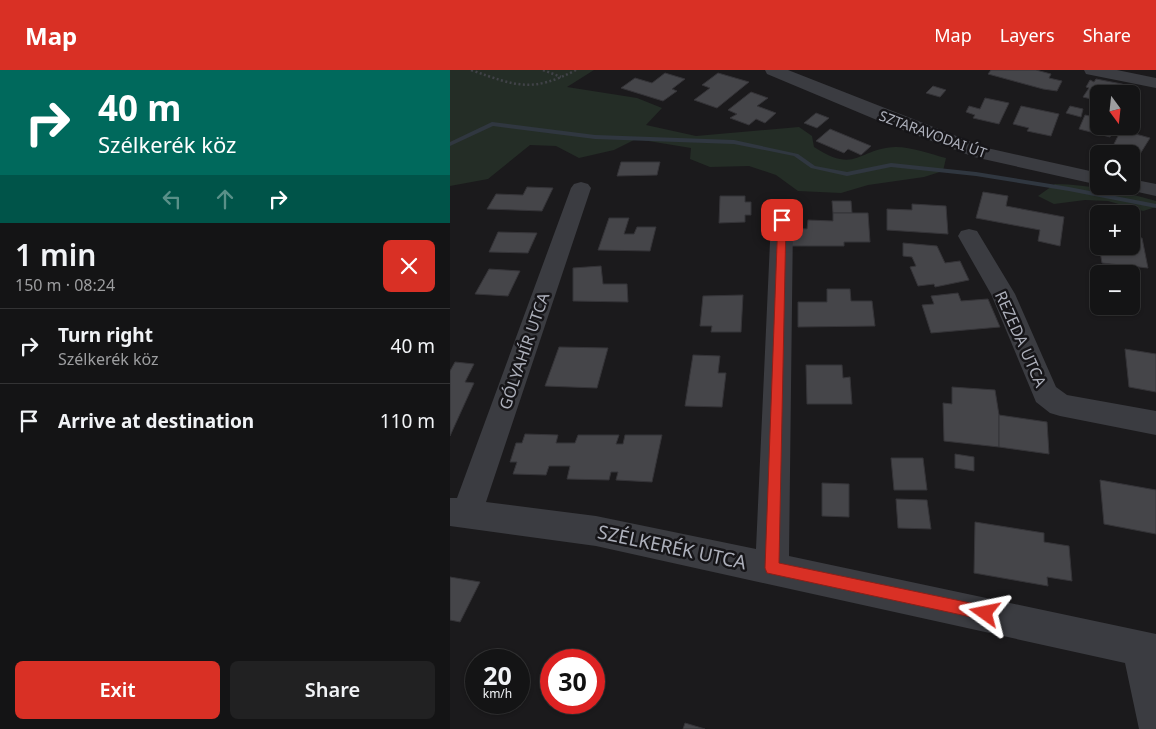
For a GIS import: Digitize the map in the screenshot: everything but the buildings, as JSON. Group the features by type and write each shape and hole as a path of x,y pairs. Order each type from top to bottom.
{"street":[{"name":"SZTARAVODAI ÚT","path":"774,70 891,120 981,153 1090,177"},
{"path":"1092,70 1156,83"},
{"path":"1140,186 1155,187"},
{"name":"GÓLYAHÍR UTCA","path":"459,513 581,188"},
{"path":"772,568 782,220"},
{"name":"REZEDA UTCA","path":"969,236 1003,294 1046,394 1051,400 1060,405 1156,423"},
{"name":"SZÉLKERÉK UTCA","path":"459,513 596,531 1148,650"},
{"path":"1148,650 1156,725"}],"path":[{"path":"471,70 522,88 535,87 576,70"},
{"path":"543,70 561,77"}],"shaded area":[{"path":"450,70 594,70 567,87 637,98 662,108 646,125 696,136 799,127 812,136 814,147 840,159 849,160 883,148 896,147 915,149 946,158 943,171 924,177 868,185 841,193 798,191 776,175 749,166 710,167 690,159 691,148 636,139 614,150 579,158 556,146 530,145 488,179 450,186"},
{"path":"1055,184 1090,187 1090,195 1135,195 1156,201 1156,207 1143,211 1140,210 1140,205 1122,205 1108,201 1085,200 1054,204 1038,196"}],"waterway":[{"path":"450,144 492,124 595,137 734,142 796,155 813,167 847,174 891,165 976,174 1069,189 1156,206"}],"route":[{"path":"782,220 772,568 985,613"}]}
